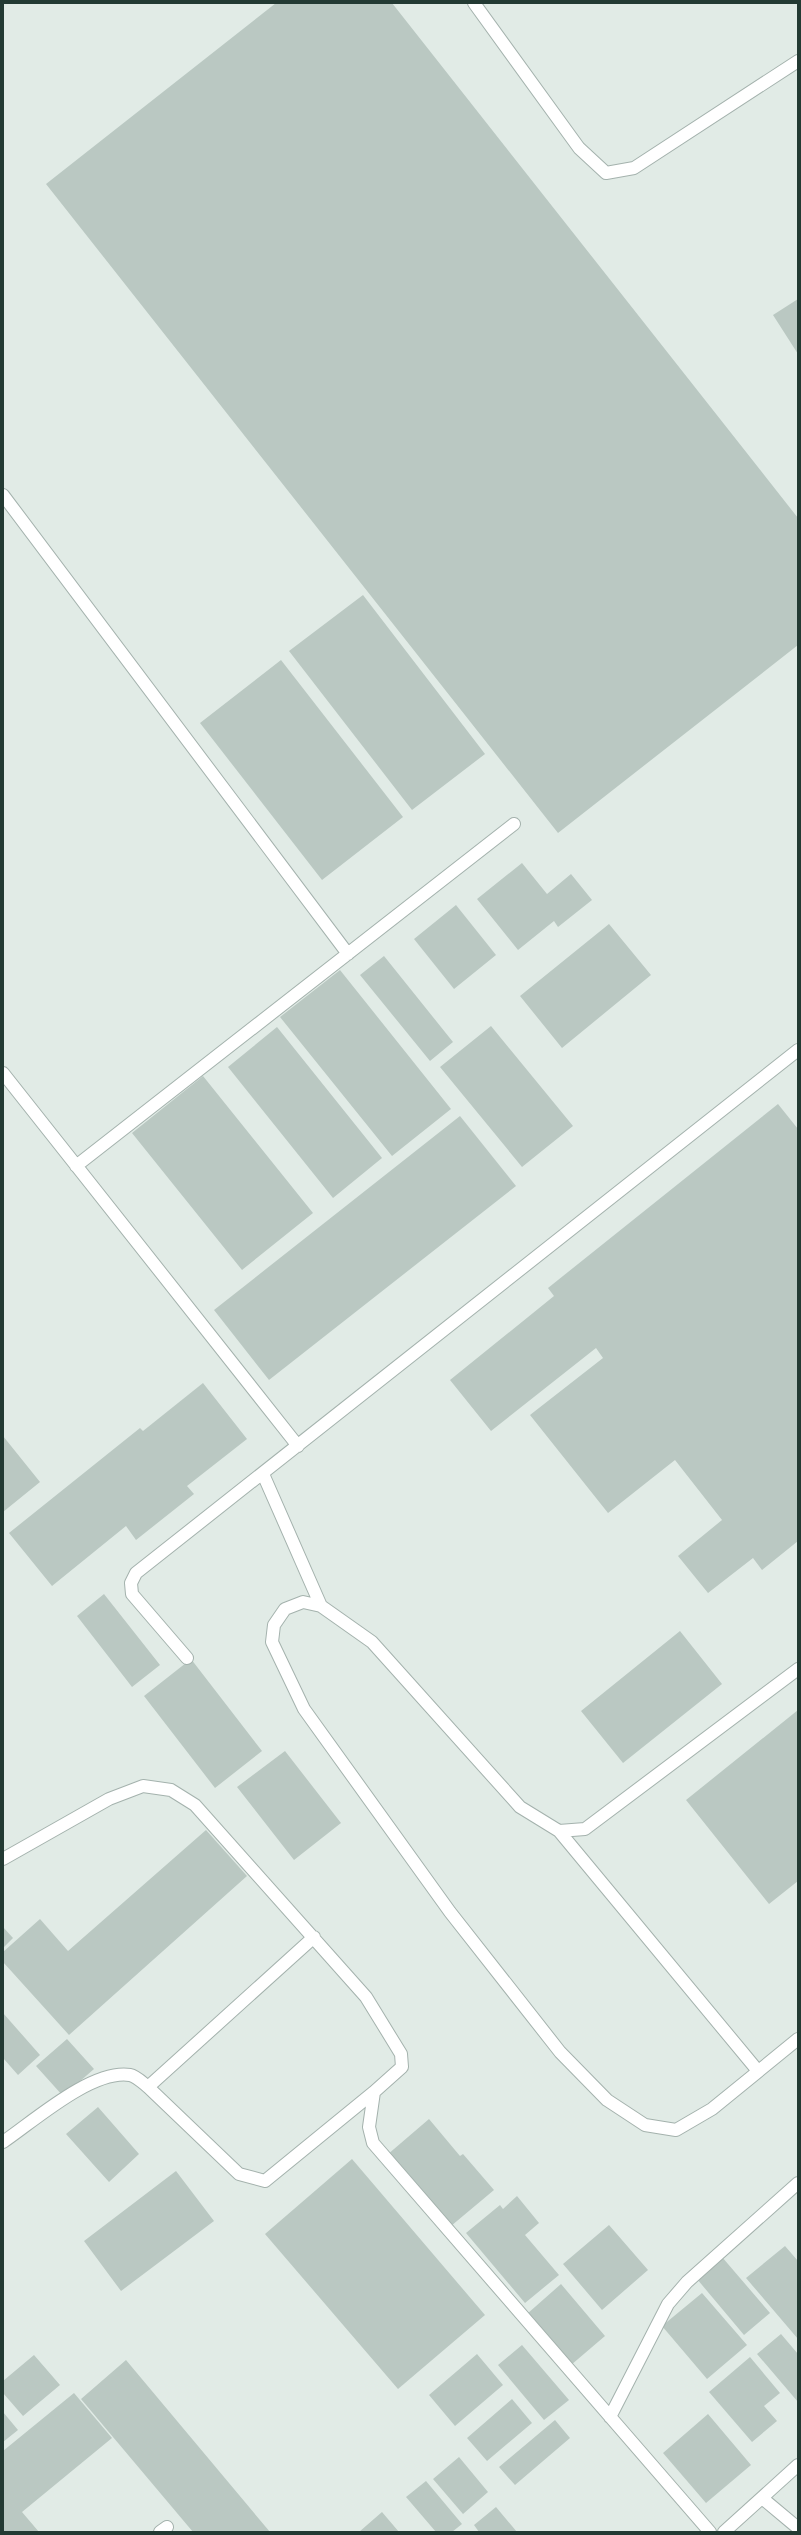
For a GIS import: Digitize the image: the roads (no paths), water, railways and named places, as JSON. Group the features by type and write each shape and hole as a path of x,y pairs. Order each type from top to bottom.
{"street":[{"path":"474,3 579,148 606,173 634,168 798,61"},
{"path":"3,495 348,954"},
{"path":"76,1166 514,824"},
{"path":"187,1658 132,1594 132,1583 136,1574 798,1050"},
{"path":"3,1073 298,1446"},
{"path":"264,1474 321,1606"},
{"path":"758,2071 559,1831 520,1807 372,1642 321,1606 303,1602 285,1609 274,1625 272,1642 283,1669 304,1709 450,1912 560,2052 613,2104 645,2125 676,2130 712,2109 798,2039"},
{"path":"559,1831 585,1829 798,1669"},
{"path":"3,1859 18,1852 63,1824 116,1796 143,1786 171,1790 195,1805 314,1937 366,1997 402,2054 402,2067 374,2092 265,2181 238,2174 148,2087 132,2076 113,2074 92,2082 3,2142"},
{"path":"148,2087 314,1937"},
{"path":"374,2092 369,2127 373,2143 710,2532"},
{"path":"610,2417 668,2304 687,2282 798,2183"},
{"path":"724,2532 798,2465"},
{"path":"762,2498 798,2528"}]}
